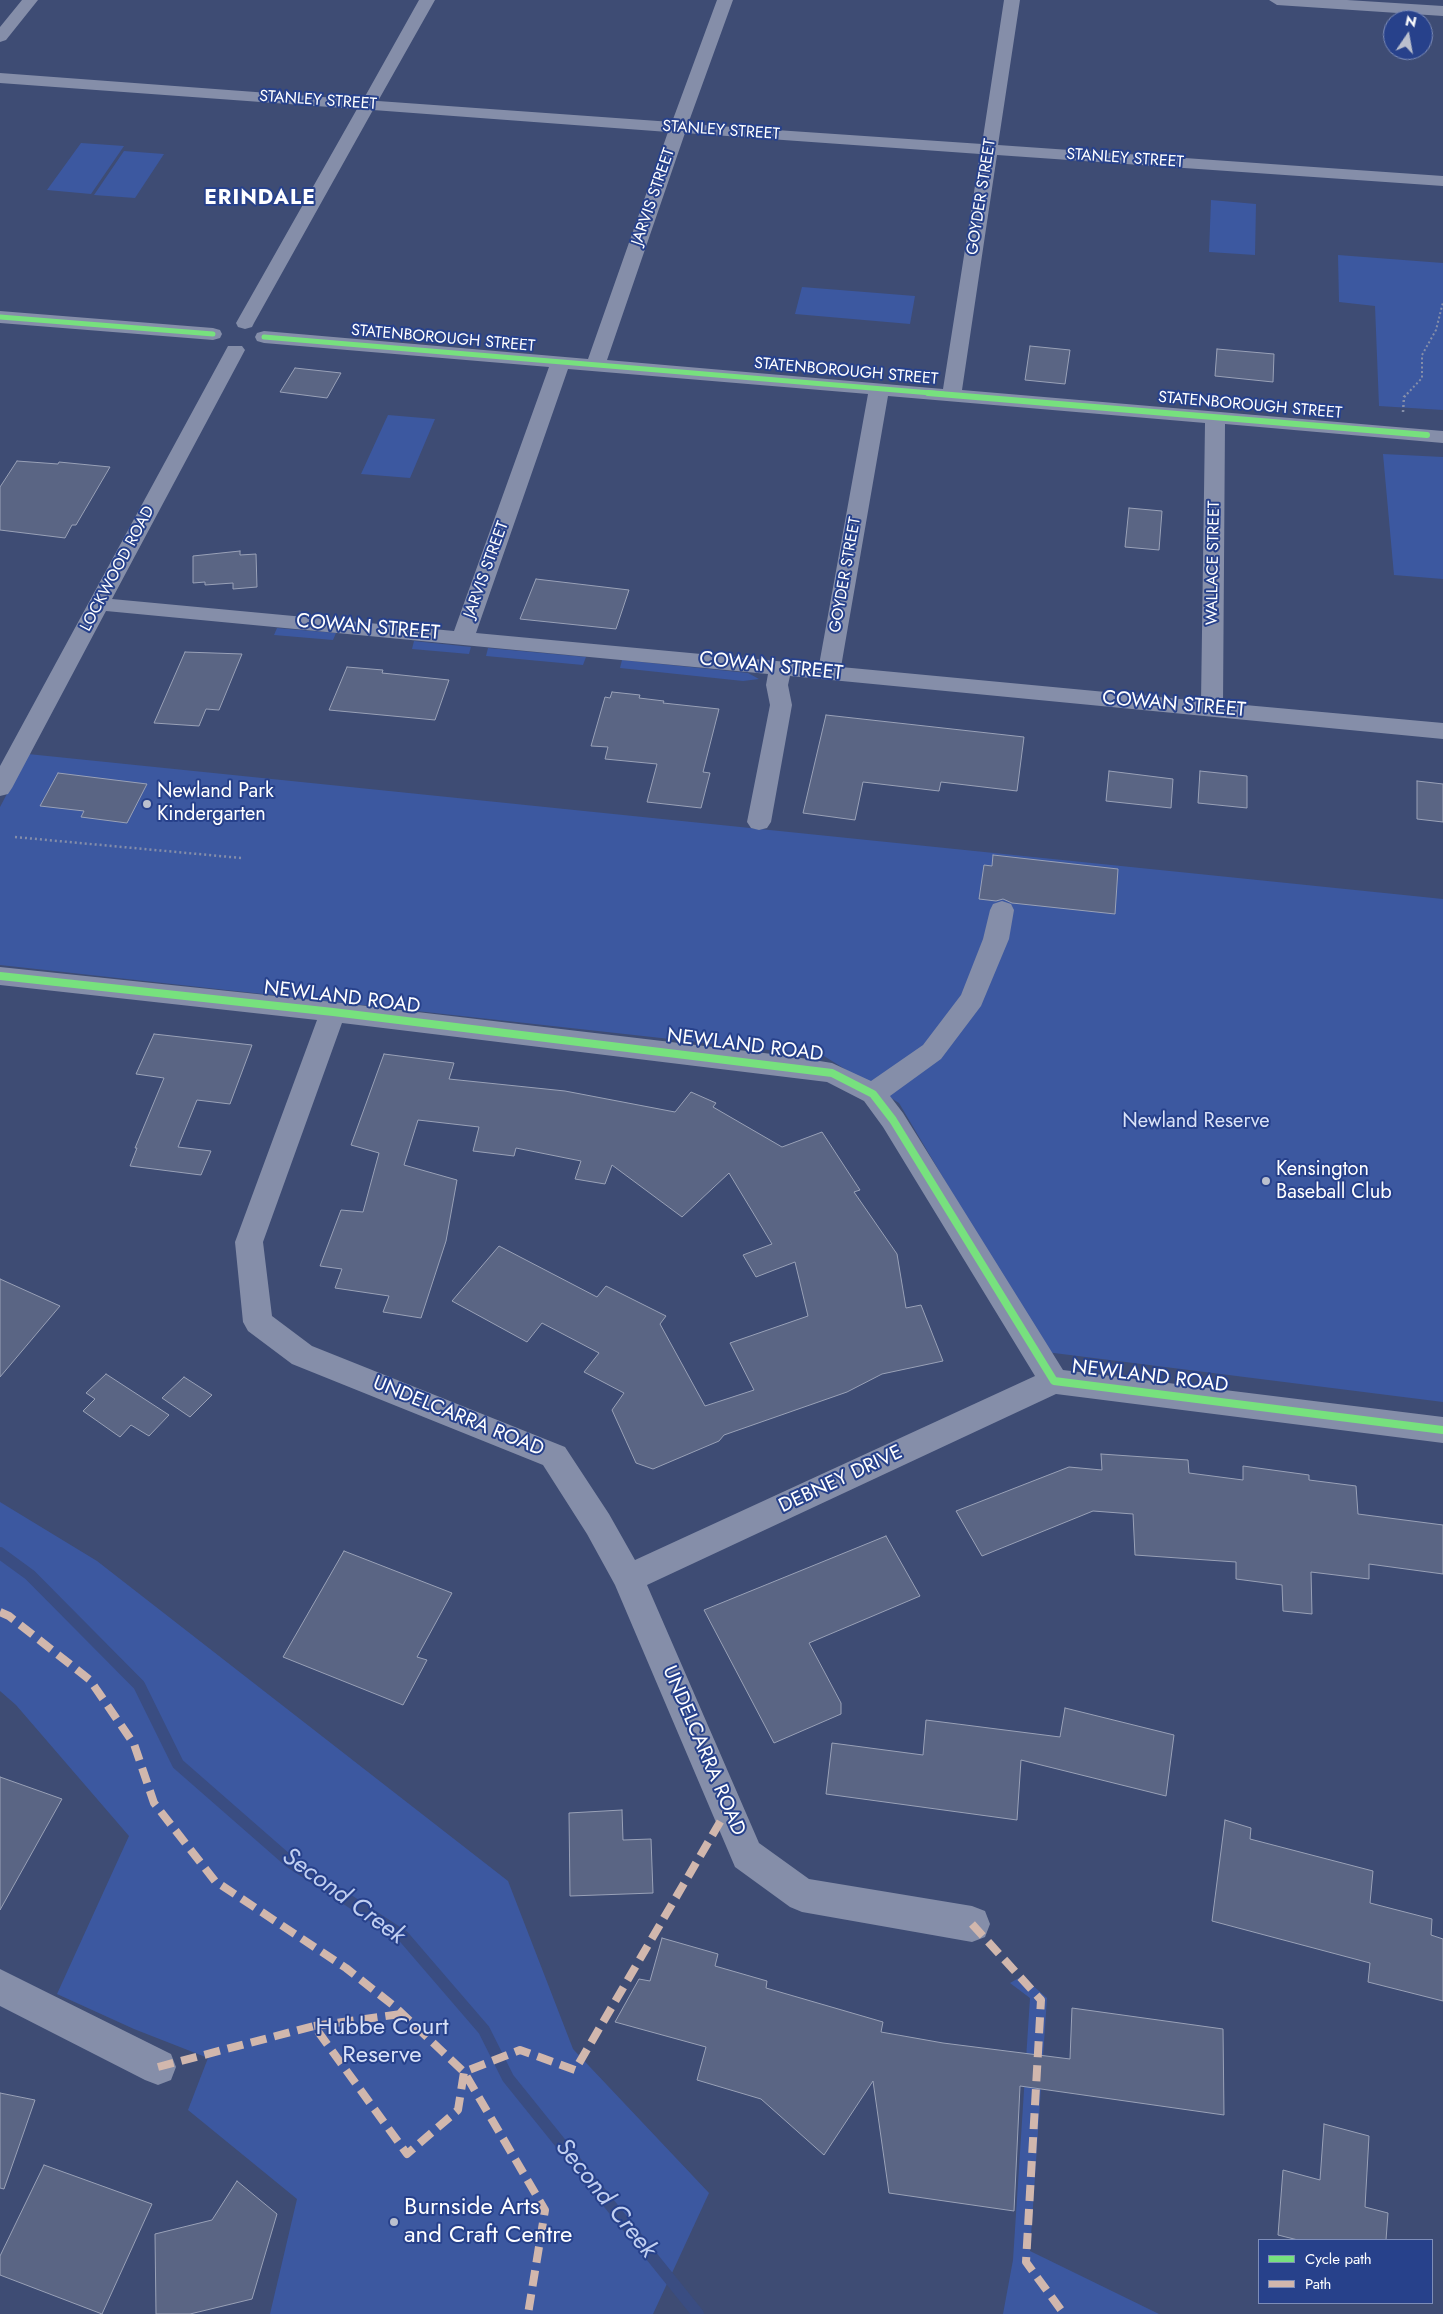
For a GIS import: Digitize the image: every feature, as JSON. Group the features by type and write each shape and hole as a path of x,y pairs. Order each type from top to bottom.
{"street":[{"path":"0,37 30,0"},
{"path":"245,323 427,0"},
{"name":"JARVIS STREET","path":"596,366 678,128 725,0"},
{"name":"GOYDER STREET","path":"952,394 1012,0"},
{"path":"1277,0 1443,11"},
{"name":"STANLEY STREET","path":"0,78 678,128 1443,181"},
{"path":"0,317 213,334 230,324 245,323 258,326 262,330 264,337 256,345 235,350 216,346 212,338 213,334"},
{"name":"STATENBOROUGH STREET","path":"264,337 1443,437"},
{"name":"LOCKWOOD ROAD","path":"3,776 99,604 235,350"},
{"name":"JARVIS STREET","path":"463,637 560,363"},
{"name":"GOYDER STREET","path":"829,673 879,389"},
{"name":"WALLACE STREET","path":"1212,709 1215,417"},
{"name":"COWAN STREET","path":"99,604 1443,731"},
{"path":"759,822 781,705 777,686 781,668"},
{"path":"873,1094 932,1052 972,999 996,939 1002,910"},
{"name":"NEWLAND ROAD","path":"0,976 333,1012 789,1066 832,1073 873,1094 893,1120 1054,1381 1443,1430"},
{"name":"UNDELCARRA ROAD","path":"333,1012 249,1242 258,1322 302,1355 554,1456 598,1524 628,1578 747,1854 802,1895 972,1924"},
{"name":"DEBNEY DRIVE","path":"628,1578 1054,1381"},
{"path":"0,1987 158,2067"}],"path":[{"path":"1403,413 1404,397 1422,378 1422,354 1436,330 1443,302"},
{"path":"15,836 241,858"}],"green space":[{"path":"81,143 124,146 91,194 47,190"},
{"path":"124,151 164,154 135,198 94,195"},
{"path":"1211,200 1256,204 1255,255 1209,252"},
{"path":"1338,255 1443,263 1443,410 1379,406 1375,306 1339,302"},
{"path":"802,287 915,296 910,324 795,314"},
{"path":"388,415 435,419 410,478 361,474"},
{"path":"1383,454 1443,457 1443,579 1394,575"},
{"path":"277,628 336,633 333,640 274,635"},
{"path":"414,641 471,647 469,654 412,649"},
{"path":"488,648 586,657 583,665 486,656"},
{"path":"622,660 748,673 759,679 743,681 620,668"},
{"name":"Newland Reserve","path":"28,754 1443,899 1443,1402 1046,1352 899,1103 824,1056 0,965 0,807"},
{"name":"Hubbe Court Reserve","path":"0,1502 97,1561 508,1881 573,2049 709,2193 653,2314 270,2314 297,2199 188,2110 208,2058 134,2029 57,1994 129,1836 16,1705 0,1691"},
{"path":"1022,1976 1047,1998 1030,2251 1159,2314 1003,2314 1013,2260 1030,1998 1010,1983"}],"building":[{"path":"1030,346 1070,350 1065,384 1025,380"},
{"path":"1217,349 1274,354 1273,382 1215,376"},
{"path":"295,368 341,373 327,398 280,392"},
{"path":"17,461 58,464 59,462 110,467 76,525 72,525 65,538 0,530 0,487"},
{"path":"1129,508 1162,511 1159,550 1125,547"},
{"path":"240,551 240,555 256,554 257,587 233,589 233,583 205,585 205,582 193,583 193,556"},
{"path":"536,579 629,590 616,629 520,619"},
{"path":"185,652 242,654 219,710 206,709 199,726 154,723"},
{"path":"347,667 383,670 382,673 449,680 435,720 329,710"},
{"path":"612,692 640,695 639,698 664,701 663,703 719,709 703,772 710,773 701,808 647,802 657,764 605,759 608,747 591,746 605,697 610,698"},
{"path":"826,715 1024,737 1017,791 941,782 939,791 863,782 855,820 803,813"},
{"path":"1109,771 1173,779 1171,808 1106,801"},
{"path":"1200,771 1247,776 1247,808 1198,803"},
{"path":"58,773 147,784 127,823 81,817 84,811 40,806"},
{"path":"1417,781 1443,784 1443,822 1417,819"},
{"path":"993,855 1118,869 1115,914 1012,903 1003,899 996,901 979,899 984,865 992,866"},
{"path":"154,1034 252,1045 230,1104 197,1100 178,1147 211,1151 201,1175 130,1166 137,1148 135,1148 164,1078 136,1074"},
{"path":"384,1054 454,1063 449,1079 565,1091 675,1112 691,1092 716,1103 713,1107 782,1147 822,1132 860,1190 854,1192 897,1254 906,1308 921,1305 943,1361 882,1374 847,1392 724,1435 719,1441 653,1469 636,1463 612,1410 624,1393 584,1372 599,1353 542,1323 527,1342 452,1301 499,1246 597,1297 606,1286 666,1316 660,1324 705,1406 754,1390 730,1343 808,1316 795,1262 756,1277 743,1255 772,1244 729,1173 682,1217 612,1165 605,1184 575,1179 581,1161 516,1148 514,1156 473,1151 479,1127 418,1120 404,1165 457,1180 446,1241 421,1318 383,1312 389,1296 335,1288 342,1269 320,1266 341,1210 363,1212 379,1153 351,1145"},
{"path":"0,1279 60,1306 0,1377"},
{"path":"106,1374 169,1415 149,1436 131,1425 120,1437 83,1411 95,1399 86,1393"},
{"path":"184,1377 212,1395 190,1417 162,1398"},
{"path":"1101,1454 1188,1460 1189,1473 1243,1480 1243,1466 1309,1475 1309,1480 1356,1486 1358,1514 1443,1525 1443,1574 1369,1564 1369,1579 1311,1572 1312,1614 1283,1611 1282,1585 1236,1579 1236,1562 1135,1555 1133,1514 1093,1511 982,1556 956,1511 1069,1467 1102,1470"},
{"path":"886,1536 920,1596 809,1643 841,1703 841,1714 774,1743 704,1610"},
{"path":"344,1551 452,1593 417,1657 427,1660 403,1705 283,1657"},
{"path":"1065,1708 1174,1735 1166,1796 1021,1760 1017,1820 826,1794 832,1743 923,1755 926,1720 1060,1737"},
{"path":"0,1777 62,1799 0,1910"},
{"path":"622,1810 623,1840 651,1839 653,1893 570,1896 569,1813"},
{"path":"1225,1820 1251,1828 1250,1839 1373,1871 1370,1903 1432,1919 1431,1935 1443,1939 1443,2001 1368,1982 1370,1963 1212,1921"},
{"path":"662,1938 718,1954 715,1966 767,1981 766,1988 883,2022 881,2032 943,2043 1070,2059 1072,2008 1223,2029 1224,2115 1020,2086 1014,2211 889,2193 873,2081 824,2155 761,2099 697,2080 706,2047 615,2022 639,1979 650,1981"},
{"path":"0,2093 35,2100 4,2189 0,2188"},
{"path":"1324,2124 1369,2136 1365,2207 1388,2213 1386,2239 1294,2239 1278,2235 1283,2170 1320,2180"},
{"path":"44,2165 152,2204 102,2314 0,2275 0,2256"},
{"path":"237,2181 277,2214 252,2299 190,2314 156,2314 155,2234 212,2220"}],"waterway":[{"name":"Second Creek","path":"0,1553 30,1575 139,1685 178,1764 290,1862 403,1936 484,2030 508,2078 698,2314"}],"marked path":[{"path":"0,1612 9,1616 90,1680 134,1744 154,1803 215,1881 346,1968 394,2006 464,2072 545,2210 528,2314"},
{"path":"158,2067 314,2026 407,2154 458,2110 464,2072 520,2050 575,2070 727,1810"},
{"path":"972,1924 1041,2000 1026,2262 1064,2314"},
{"path":"314,2026 401,2014"}],"cycle path":[{"path":"0,317 213,334"},
{"path":"264,337 1427,435"},
{"path":"0,976 333,1012 789,1066 832,1073 873,1094 893,1120 1054,1381 1443,1430"}],"place":[{"name":"Newland Park Kindergarten","path":"147,804"},
{"name":"Kensington Baseball Club","path":"1266,1181"},
{"name":"Burnside Arts and Craft Centre","path":"394,2222"}],"district":[{"name":"ERINDALE","path":"260,199"}]}
